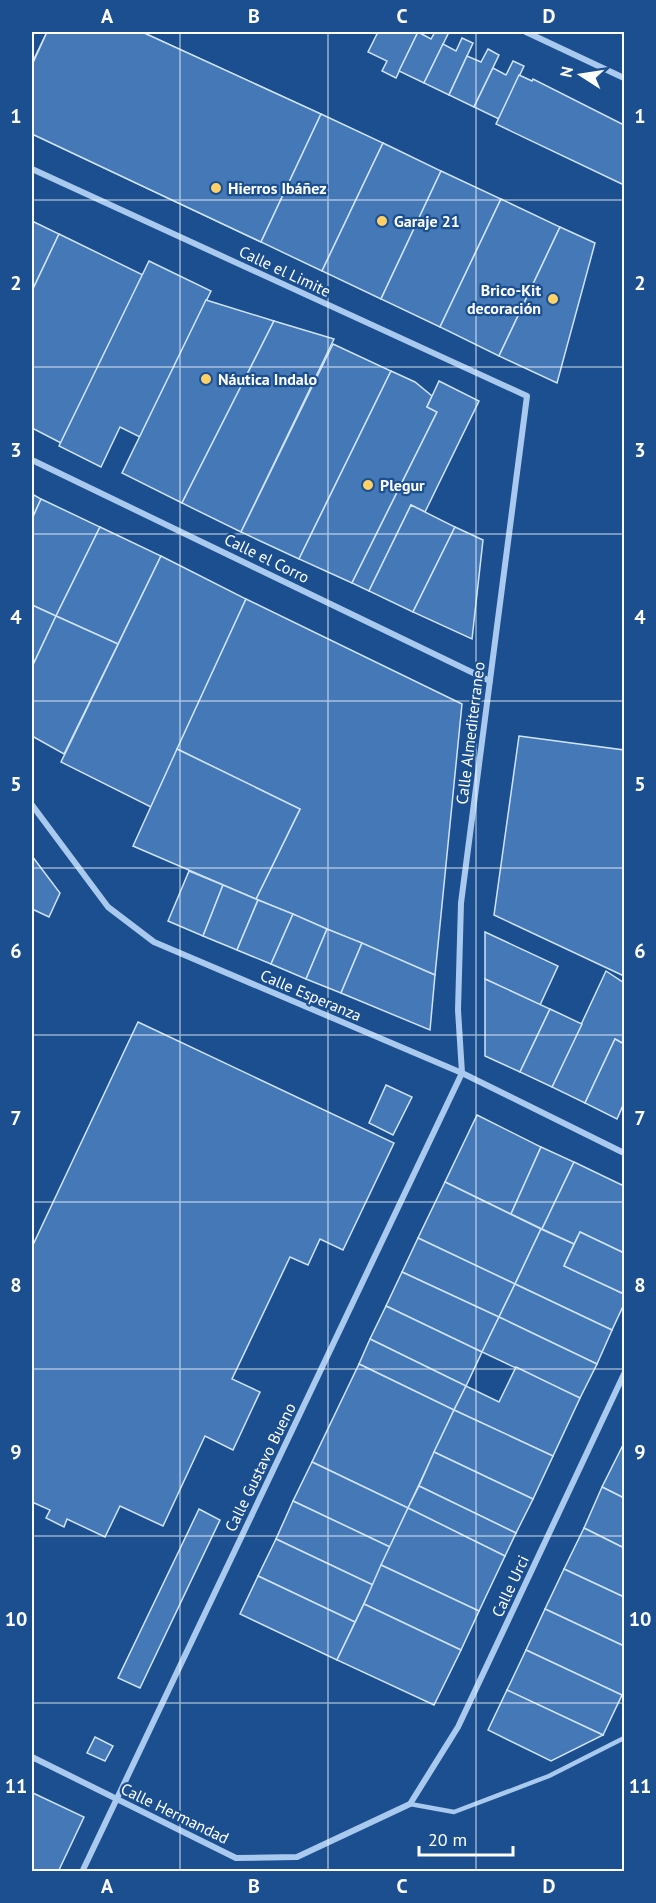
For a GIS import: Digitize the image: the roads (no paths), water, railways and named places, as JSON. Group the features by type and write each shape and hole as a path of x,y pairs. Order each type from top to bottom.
{"street":[{"path":"526,32 624,78"},
{"name":"Calle el Limite","path":"32,169 527,396"},
{"name":"Calle Almediterraneo","path":"462,1074 458,1010 461,903 527,396"},
{"name":"Calle el Corro","path":"32,460 490,681"},
{"name":"Calle Esperanza","path":"32,806 108,907 154,942 462,1074 624,1153"},
{"name":"Calle Gustavo Bueno","path":"82,1872 462,1074"},
{"name":"Calle Urci","path":"410,1804 458,1727 624,1374"},
{"name":"Calle Hermandad","path":"32,1757 236,1858 297,1857 410,1804"}],"lane":[{"path":"410,1804 454,1812 549,1776 624,1738"}],"place":[{"name":"Hierros Ibáñez","path":"216,188"},
{"name":"Garaje 21","path":"382,221"},
{"name":"Brico-Kit decoración","path":"553,299"},
{"name":"Náutica Indalo","path":"206,379"},
{"name":"Plegur","path":"368,485"}]}
